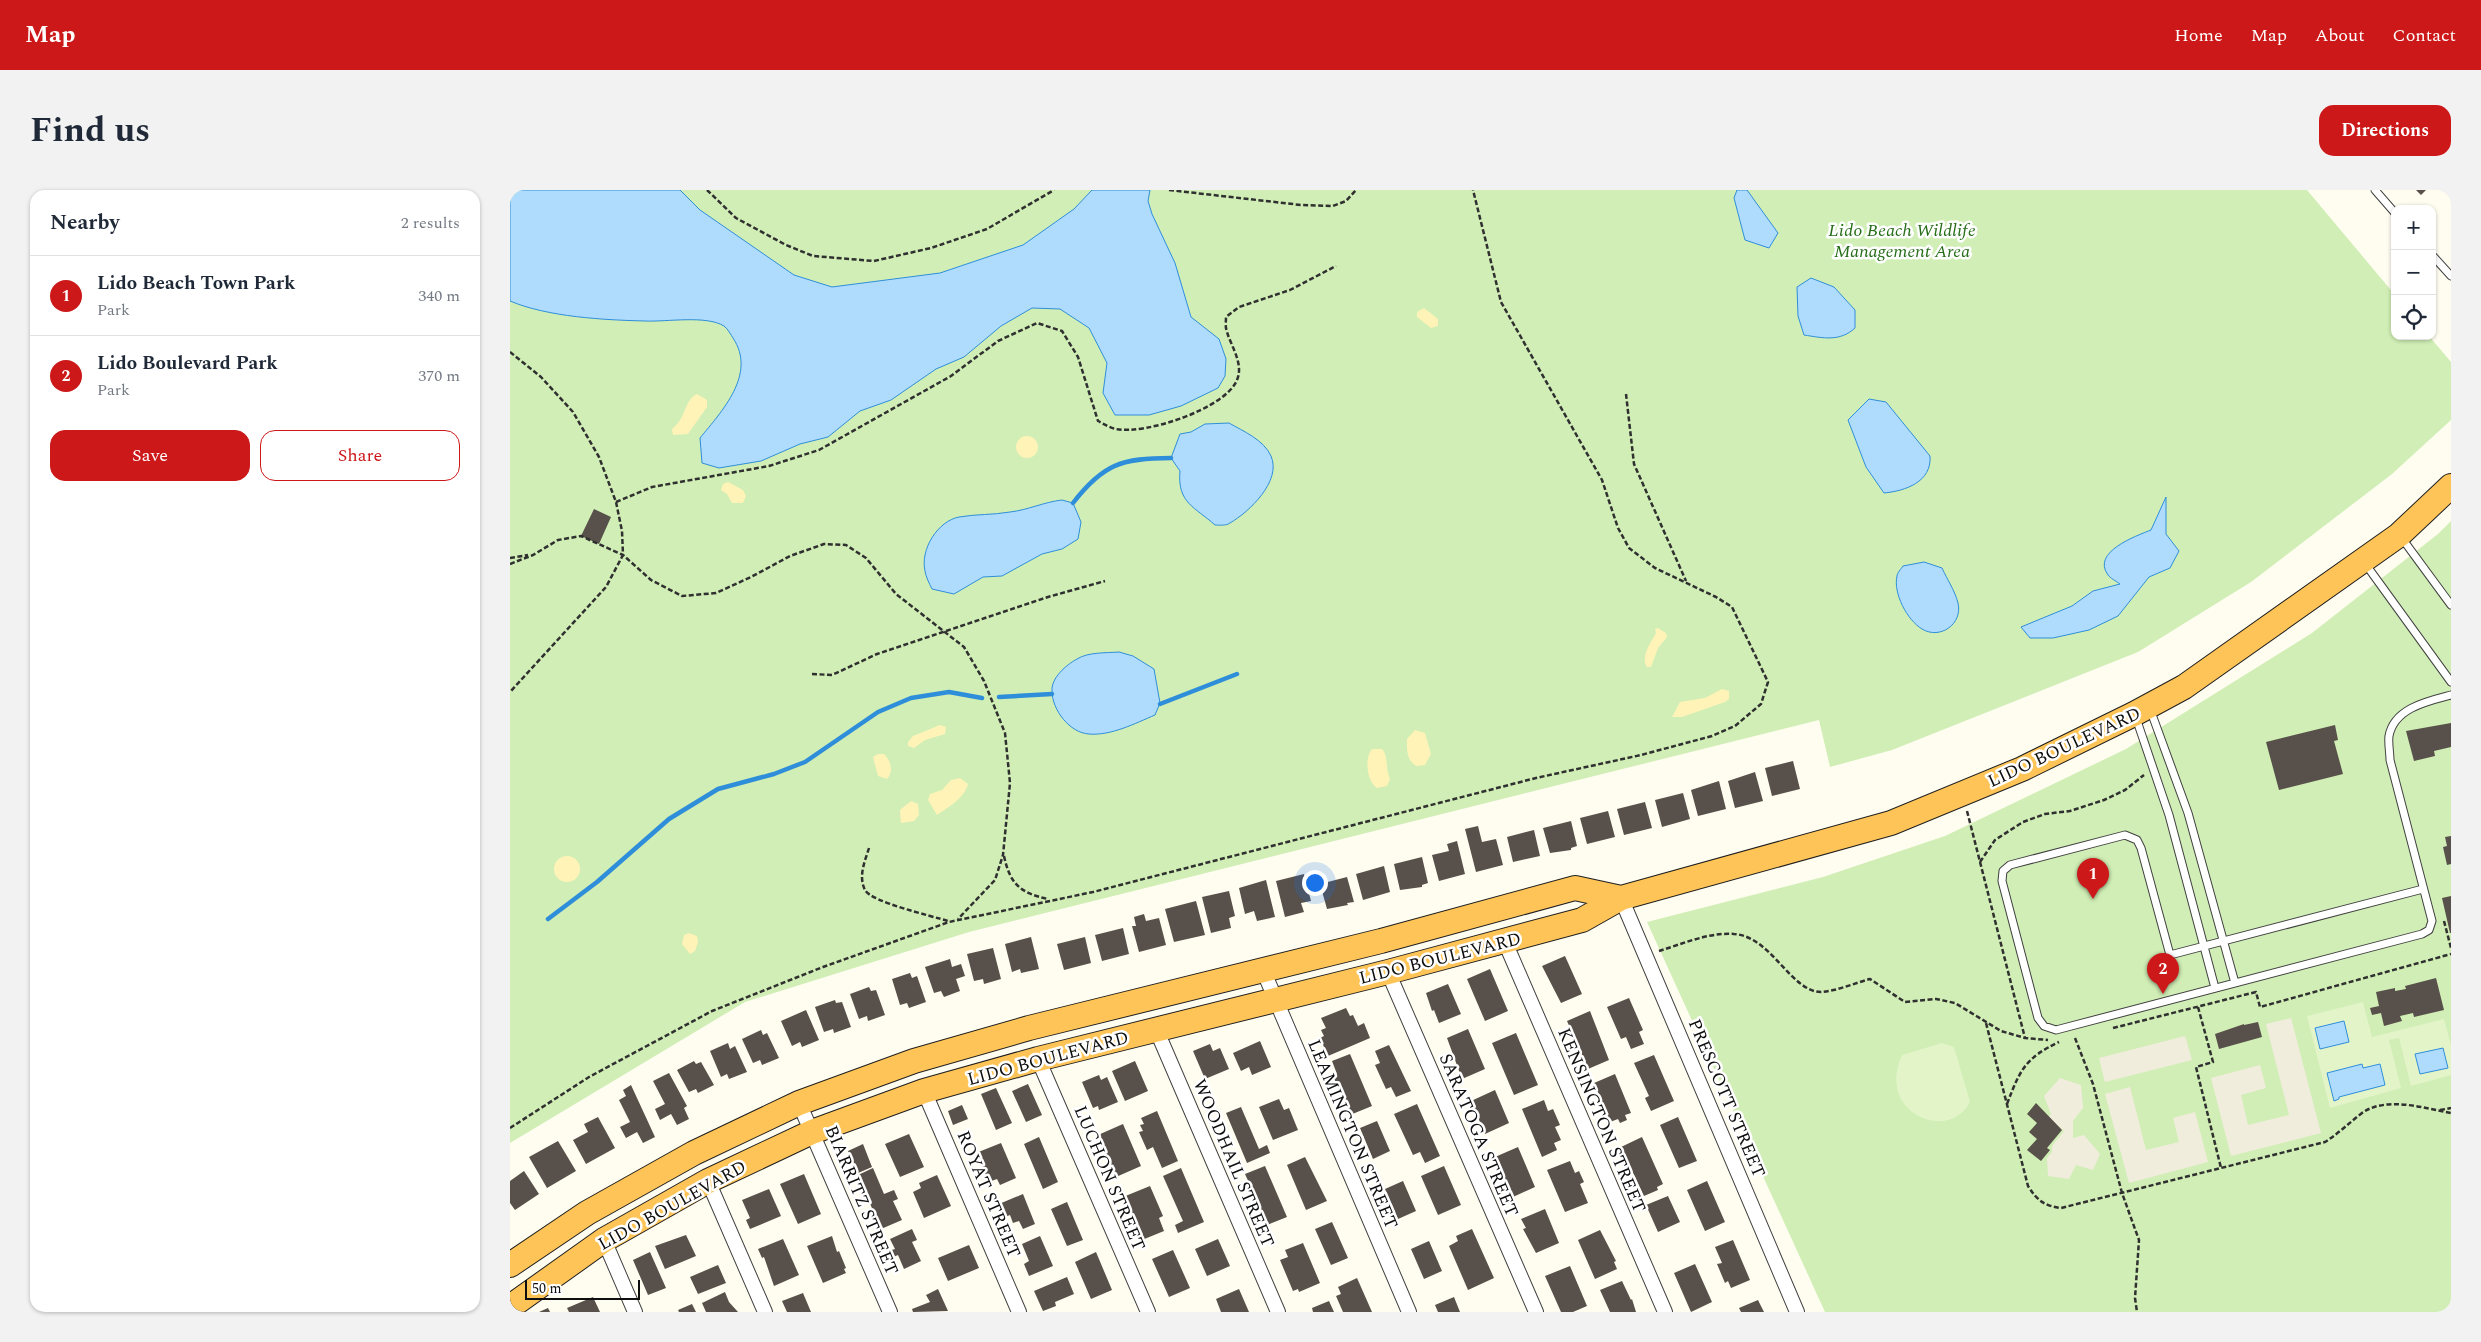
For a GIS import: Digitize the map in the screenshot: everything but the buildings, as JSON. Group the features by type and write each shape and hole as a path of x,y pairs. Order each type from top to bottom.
{"highway":[{"name":"LIDO BOULEVARD","path":"510,1306 604,1240 708,1181 812,1132 924,1092 1038,1059 1388,972 1582,920 1622,898 1891,823 1963,794 2022,769 2184,687 2399,535 2451,486"},
{"name":"LIDO BOULEVARD","path":"510,1265 587,1213 694,1153 799,1103 914,1061 1029,1028 1497,911 1575,888 1622,898"}],"street":[{"name":"PRESCOTT STREET","path":"1622,898 1797,1312"},
{"name":"KENSINGTON STREET","path":"1505,942 1665,1312"},
{"name":"LEAMINGTON STREET","path":"1263,970 1408,1312"},
{"name":"SARATOGA STREET","path":"1388,972 1536,1312"},
{"name":"WOODHAIL STREET","path":"1156,1029 1278,1312"},
{"name":"LUCHON STREET","path":"1038,1059 1148,1312"},
{"name":"ROYAT STREET","path":"924,1092 1019,1312"},
{"name":"BIARRITZ STREET","path":"799,1103 890,1312"},
{"path":"708,1181 764,1312"},
{"path":"604,1240 635,1312"}],"lane":[{"path":"2374,190 2391,209"},
{"path":"2436,259 2451,276"},
{"path":"2399,535 2451,605"},
{"path":"2363,560 2451,682"},
{"path":"2423,890 2170,956 2141,848 2136,840 2126,835 2010,866 2003,871 2002,881 2038,1018 2044,1026 2056,1030 2422,934 2429,930 2432,921 2390,760 2389,736 2397,720 2415,705 2451,695"},
{"path":"2141,710 2153,767 2169,814 2216,988"},
{"path":"2141,710 2188,813 2235,983"}],"path":[{"path":"708,190 736,218 786,245 813,256 874,261 931,248 987,229 1054,190"},
{"path":"1169,190 1301,205 1333,206 1346,201 1356,190"},
{"path":"510,1128 589,1077 712,1011 823,967 949,922 1093,892 1536,778 1641,755 1712,736 1735,726 1761,704 1768,682 1732,607 1687,582 1655,568 1629,548 1618,528 1602,480 1501,302 1473,190"},
{"path":"616,502 652,487 769,466 819,450 951,376 998,341 1037,323 1062,331 1078,357 1098,421 1117,429 1143,428 1190,416 1220,400 1238,380 1238,362 1226,330 1226,317 1239,308 1290,290 1336,266"},
{"path":"510,352 542,376 573,412 599,457 616,502 622,531 623,555 606,587 510,692"},
{"path":"1626,394 1634,464 1687,582"},
{"path":"510,564 533,555 558,540 581,536 623,555 651,580 682,596 716,593 790,556 824,544 846,545 866,558 896,594 964,647 984,681 1005,733 1010,783 1003,855 995,880 958,919"},
{"path":"510,558 533,555"},
{"path":"812,674 832,675 877,654 1048,597 1105,581"},
{"path":"1980,862 1995,840 2023,822 2045,814 2070,811 2104,800 2125,790 2153,767"},
{"path":"1963,794 2025,1038"},
{"path":"869,848 862,872 865,890 876,900 949,922"},
{"path":"1003,855 1007,872 1017,886 1032,895 1050,900"},
{"path":"2444,920 2451,948"},
{"path":"1646,954 1709,937 1735,934 1757,940 1808,989 1821,992 1870,980 1905,1002 1936,999 1955,1003 2002,1031 2025,1038 2060,1041 2038,1052 2018,1076 2007,1105"},
{"path":"2113,1028 2256,992 2260,1007 2451,954"},
{"path":"2198,1007 2213,1062 2196,1067 2221,1168"},
{"path":"1986,1023 2028,1186 2036,1199 2048,1206 2061,1208 2325,1142 2345,1129 2363,1113 2378,1106 2391,1104 2451,1112"},
{"path":"2068,1039 2084,1035"},
{"path":"2075,1038 2093,1084 2122,1192 2139,1240 2135,1298 2137,1312"},
{"path":"2437,1110 2451,1108"}],"green space":[{"name":"Lido Beach Wildlife Management Area","path":"510,190 2307,190 2391,290 2391,340 2432,340 2451,362 2451,420 2392,474 2251,582 2138,652 1892,750 1830,767 1819,720 969,932 745,1002 510,1143"},
{"path":"2451,521 2451,1312 1825,1312 1647,922 1823,877 1945,836 2126,749 2312,633 2438,534"},
{"path":"2363,1002 2372,1037 2444,1019 2451,1045 2451,1075 2411,1086 2399,1038 2389,1040 2401,1088 2330,1108 2307,1016"},
{"path":"1942,1043 1954,1047 1970,1102 1960,1114 1947,1120 1933,1121 1918,1116 1906,1107 1898,1093 1896,1076 1902,1055"}],"sand":[{"path":"1424,308 1438,319 1438,326 1431,328 1417,317 1417,312"},
{"path":"697,394 707,400 707,407 688,434 673,435 672,429 677,425 690,401"},
{"path":"1027,436 1035,439 1038,447 1035,455 1027,458 1019,455 1016,447 1019,439"},
{"path":"728,482 743,490 746,496 743,503 732,503 727,494 721,490 723,484"},
{"path":"1658,628 1666,633 1667,637 1658,648 1651,667 1647,667 1645,654 1656,633 1655,629"},
{"path":"1722,689 1729,691 1729,699 1725,702 1682,717 1672,717 1680,702 1705,698"},
{"path":"940,725 946,727 945,734 925,740 914,748 908,746 908,742 913,736"},
{"path":"1415,730 1425,733 1431,754 1425,765 1417,766 1413,764 1408,754 1407,739"},
{"path":"1372,749 1382,749 1384,752 1390,779 1387,786 1377,788 1371,781 1367,764"},
{"path":"878,754 884,754 890,763 891,769 887,779 878,776 873,757"},
{"path":"960,778 968,784 963,794 937,815 928,800 930,794 942,790 951,780"},
{"path":"911,801 918,804 919,815 914,821 901,823 900,810"},
{"path":"567,856 576,860 580,869 576,878 567,882 558,878 554,869 558,860"},
{"path":"689,933 697,936 698,942 695,951 690,954 682,944 684,935"}],"shaded area":[{"path":"2291,1018 2321,1133 2231,1156 2211,1078 2260,1065 2266,1088 2241,1095 2248,1125 2289,1115 2266,1024"},
{"path":"2185,1036 2192,1060 2105,1082 2099,1058"},
{"path":"2060,1078 2081,1085 2083,1108 2073,1121 2073,1138 2084,1135 2100,1154 2093,1170 2076,1165 2069,1179 2048,1176 2047,1158 2052,1152 2052,1146 2064,1131 2049,1117 2051,1114 2044,1096"},
{"path":"2130,1087 2146,1150 2179,1142 2173,1118 2195,1112 2208,1162 2129,1183 2105,1094"}],"water":[{"path":"510,190 680,190 700,210 794,275 832,287 940,273 1023,245 1074,209 1092,190 1150,190 1148,201 1152,214 1175,263 1191,317 1219,339 1226,359 1225,376 1218,388 1181,406 1149,415 1115,415 1103,393 1107,363 1089,328 1060,309 1032,308 1001,326 964,357 936,369 891,400 860,411 828,437 800,444 761,461 719,468 702,463 700,438 726,404 739,378 741,365 739,352 728,330 716,323 697,320 645,321 559,314 541,311 510,301"},
{"path":"1737,190 1747,190 1778,233 1769,248 1745,240 1734,198"},
{"path":"1811,278 1834,287 1855,310 1855,328 1843,335 1831,338 1804,335 1798,316 1797,287"},
{"path":"1869,399 1886,402 1930,456 1927,472 1916,484 1884,493 1866,467 1848,420"},
{"path":"1229,423 1253,437 1268,450 1273,466 1272,475 1262,495 1254,504 1228,524 1215,525 1184,497 1181,490 1180,471 1171,458 1180,434 1191,432 1205,424"},
{"path":"2166,497 2166,534 2179,551 2170,568 2149,577 2118,616 2089,630 2053,638 2030,638 2021,627 2072,606 2093,591 2120,584 2108,575 2104,567 2105,559 2117,546 2151,530"},
{"path":"1062,500 1073,503 1081,522 1078,539 1062,549 1042,554 1002,576 983,577 954,594 932,589 925,571 925,554 932,537 944,524 959,517 1017,511"},
{"path":"1924,562 1942,568 1958,603 1959,611 1954,623 1949,628 1936,633 1929,632 1916,625 1902,606 1897,590 1897,575 1903,566"},
{"path":"1119,652 1133,656 1154,669 1160,703 1155,715 1106,733 1089,734 1075,730 1063,719 1055,706 1052,691 1054,681 1064,668 1081,657 1097,653"},
{"path":"2344,1021 2349,1042 2320,1049 2315,1028"},
{"path":"2443,1048 2448,1068 2420,1074 2415,1054"},
{"path":"2362,1064 2363,1068 2380,1064 2385,1085 2339,1097 2339,1099 2334,1101 2327,1073"}],"waterway":[{"path":"1073,503 1094,480 1115,466 1139,460 1171,458"},
{"path":"1160,704 1237,674"},
{"path":"548,919 597,882 669,819 718,789 774,774 805,762 878,712 911,698 949,692 982,698"},
{"path":"999,697 1052,694"}],"place":[{"name":"Lido Beach Town Park","path":"2093,899"},
{"name":"Lido Boulevard Park","path":"2163,994"}]}
